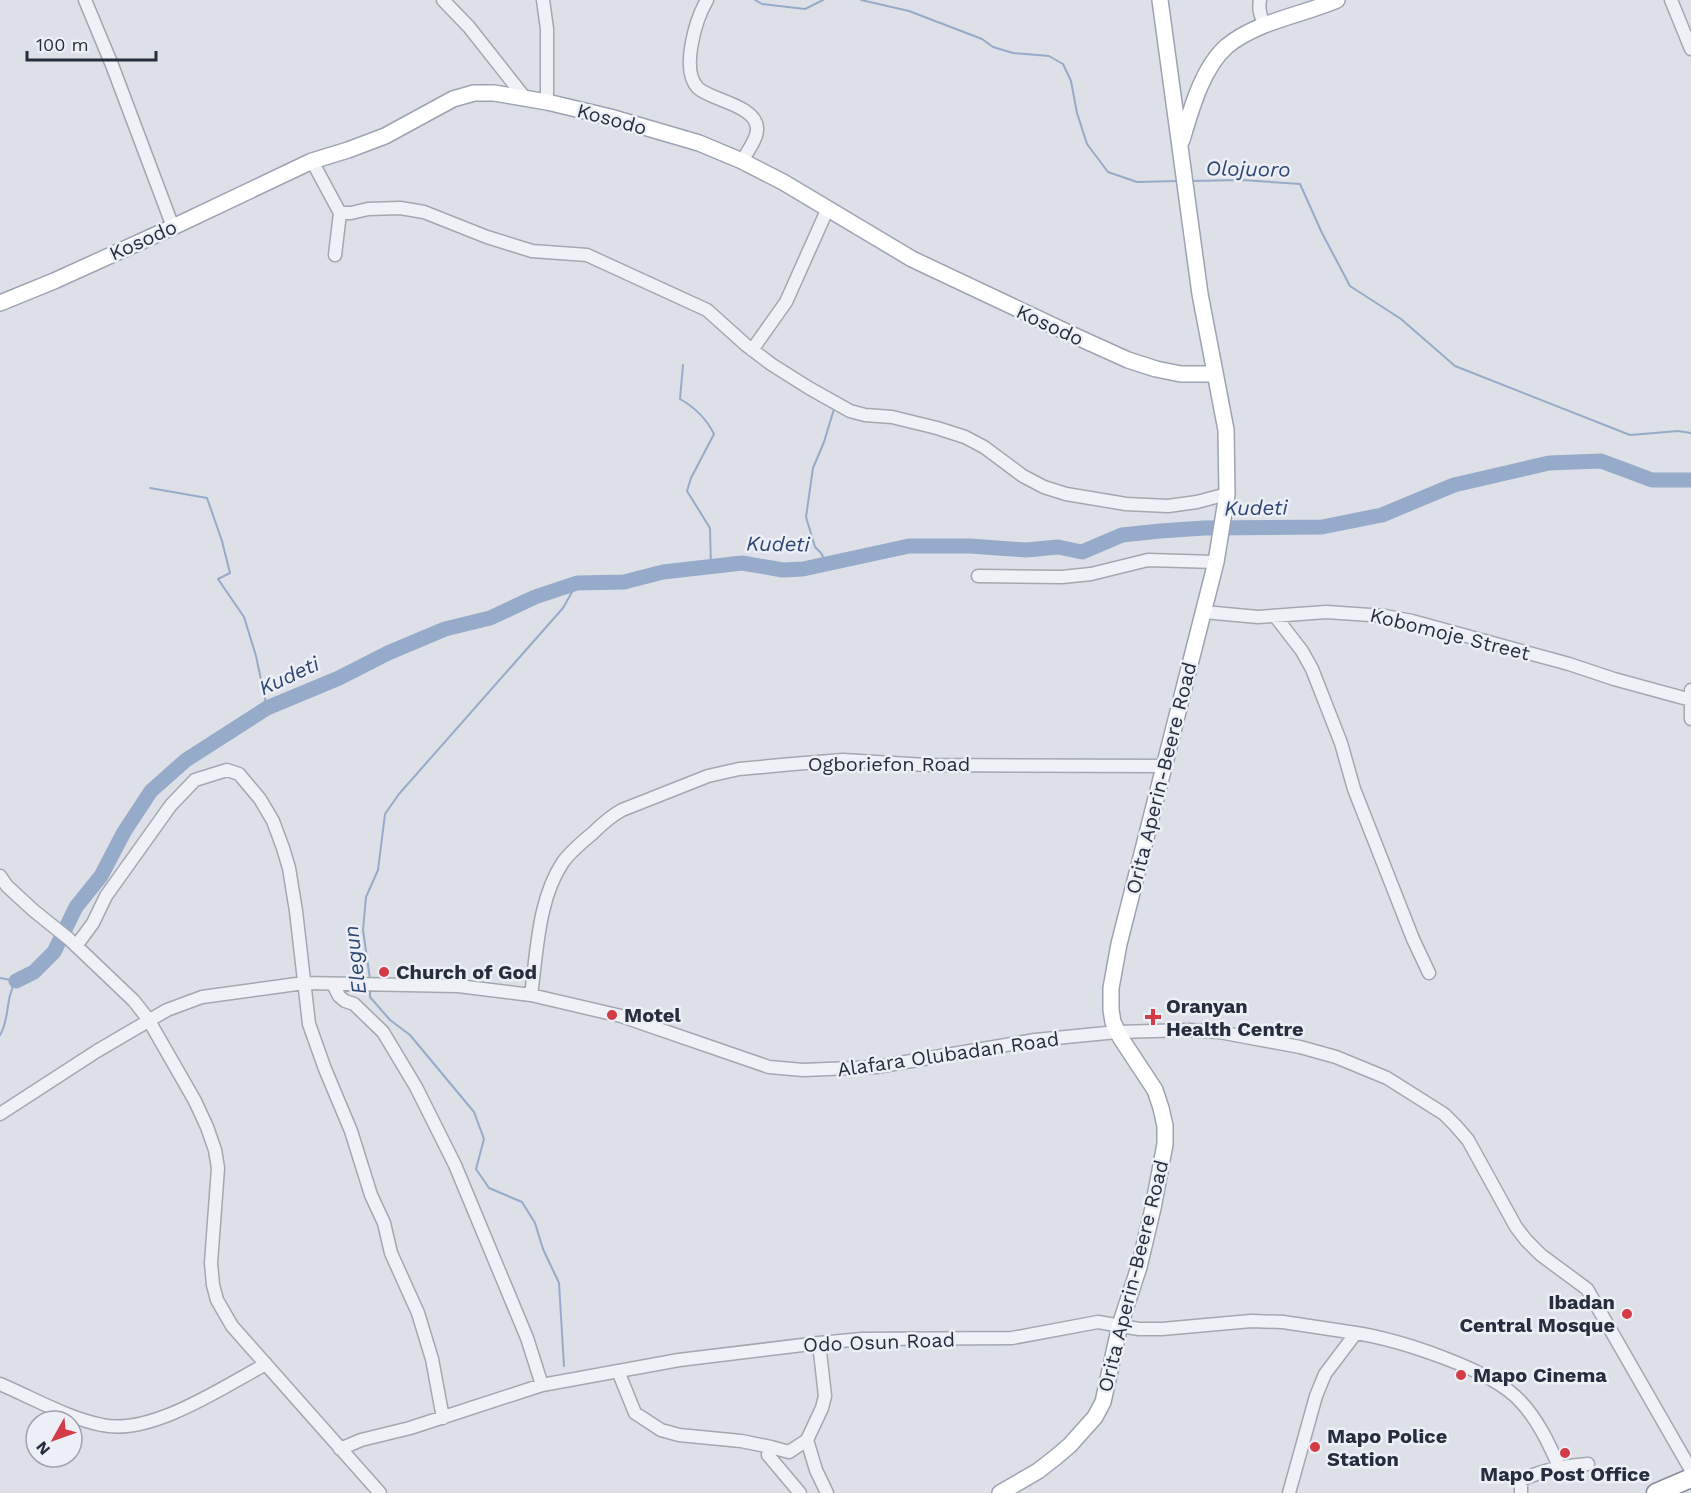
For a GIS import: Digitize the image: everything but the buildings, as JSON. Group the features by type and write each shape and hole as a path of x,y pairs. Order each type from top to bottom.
{"highway":[{"path":"1656,1493 1691,1478"},
{"path":"1675,1493 1691,1486"}],"main road":[{"name":"Orita Aperin-Beere Road","path":"1000,1493 1038,1472 1070,1445 1091,1422 1103,1402 1120,1325 1145,1245 1165,1144 1161,1108 1155,1090 1117,1032 1111,1010 1113,973 1216,562 1227,494 1226,430 1200,294 1160,0"},
{"path":"1180,146 1194,100 1202,83 1227,47 1265,26 1337,0"},
{"name":"Kosodo","path":"0,303 172,227 312,160 348,150 385,135 453,99 474,93 484,93 547,102 671,134 742,161 828,208 912,259 1128,360 1181,374 1215,374"}],"street":[{"path":"84,0 116,75 172,227"},
{"path":"443,0 482,42 525,98"},
{"path":"543,0 547,29 547,102"},
{"path":"1260,0 1258,6 1265,26"},
{"path":"1671,0 1691,48"},
{"path":"705,3 690,48 694,82 699,90 747,112 756,122 758,130 742,161"},
{"path":"312,160 340,213 335,255"},
{"path":"340,213 400,208 424,212 486,237 532,251 587,255 707,310 752,350 788,376 850,411 915,423 965,437 984,447 1023,476 1044,488 1126,504 1168,506 1197,502 1227,494"},
{"path":"752,350 786,302 828,208"},
{"path":"978,576 1062,577 1091,574 1148,560 1216,562"},
{"name":"Kobomoje Street","path":"1204,612 1230,616 1354,613 1403,620 1569,664 1614,679 1690,697"},
{"path":"1275,616 1302,651 1312,669 1341,743 1354,789 1413,939 1429,973"},
{"path":"1690,697 1691,718"},
{"name":"Ogboriefon Road","path":"531,995 546,899 564,861 578,845 613,815 708,776 739,769 843,760 926,765 1165,766"},
{"path":"72,943 87,933 106,896 171,805 195,780 228,770 239,774 260,799 273,821 283,848 294,900 309,1024 351,1131 371,1195 384,1223 391,1253 421,1322 432,1359 443,1418"},
{"path":"2,883 120,986 148,1019 195,1101 215,1150 218,1188 211,1263 217,1300 232,1326 380,1493"},
{"name":"Alafara Olubadan Road","path":"0,1114 148,1019 186,1002 202,997 304,983 459,986 531,995 621,1016 769,1067 803,1070 876,1067 1015,1043 1117,1032 1189,1030 1219,1032 1300,1047 1336,1057 1387,1078 1444,1114 1468,1140 1516,1227 1526,1240 1541,1255 1587,1289 1691,1470"},
{"path":"333,984 339,996 354,1004 383,1032 416,1087 473,1207 527,1338 542,1385"},
{"name":"Odo Osun Road","path":"340,1449 542,1385 679,1360 819,1342 1012,1338 1083,1323 1098,1322 1139,1329 1162,1329 1251,1321 1283,1322 1379,1337 1450,1361 1496,1382 1520,1400 1532,1415 1551,1447 1559,1466"},
{"path":"1289,1493 1325,1374 1356,1333"},
{"path":"618,1371 634,1413 661,1430 679,1435 741,1441 789,1452 807,1440 822,1408 825,1396 819,1342"},
{"path":"0,1384 80,1419 103,1426 123,1427 146,1423 172,1414 266,1365"},
{"path":"807,1440 816,1470 827,1493"},
{"path":"771,1447 768,1455 800,1493"},
{"path":"1521,1493 1521,1480 1559,1466 1588,1464"}],"waterway":[{"name":"Olojuoro","path":"755,0 762,4 805,9 823,0"},
{"name":"Olojuoro","path":"861,0 909,11 982,39 993,47 1013,53 1049,56 1063,64 1071,81 1077,113 1087,144 1108,172 1137,182 1178,181"},
{"name":"Olojuoro","path":"1190,181 1242,180 1300,184 1322,233 1350,286 1401,319 1455,366 1630,435 1678,431 1691,433"},
{"path":"683,365 680,399 700,414 714,434 691,478 687,491 710,528 711,568"},
{"path":"827,564 815,547 806,517 813,468 834,409"},
{"name":"Kudeti","path":"16,981 34,972 54,952 76,907 101,876 124,832 151,791 186,760 267,708 339,678 388,653 445,629 490,618 535,597 577,583 624,582 663,572 742,563 783,570 803,569 909,546 970,546 1026,550 1058,547 1082,552 1122,535 1160,531 1204,528 1322,527 1382,515 1454,485 1549,463 1601,461 1652,480 1691,480"},
{"path":"150,488 207,498 230,573 218,579 244,617 256,656 267,708"},
{"name":"Elegun","path":"370,979 363,930 366,897 378,870 385,814 399,794 563,608 577,583"},
{"path":"0,978 16,981 10,994 0,1035"},
{"name":"Elegun","path":"370,988 370,997 390,1020 410,1035 474,1112 484,1139 476,1169 489,1188 522,1202 535,1223 543,1249 559,1283 564,1366"}],"place":[{"name":"Church of God","path":"384,972"},
{"name":"Motel","path":"612,1015"},
{"name":"Oranyan Health Centre","path":"1153,1017"},
{"name":"Ibadan Central Mosque","path":"1627,1314"},
{"name":"Mapo Cinema","path":"1461,1375"},
{"name":"Mapo Police Station","path":"1315,1447"},
{"name":"Mapo Post Office","path":"1565,1453"}]}
